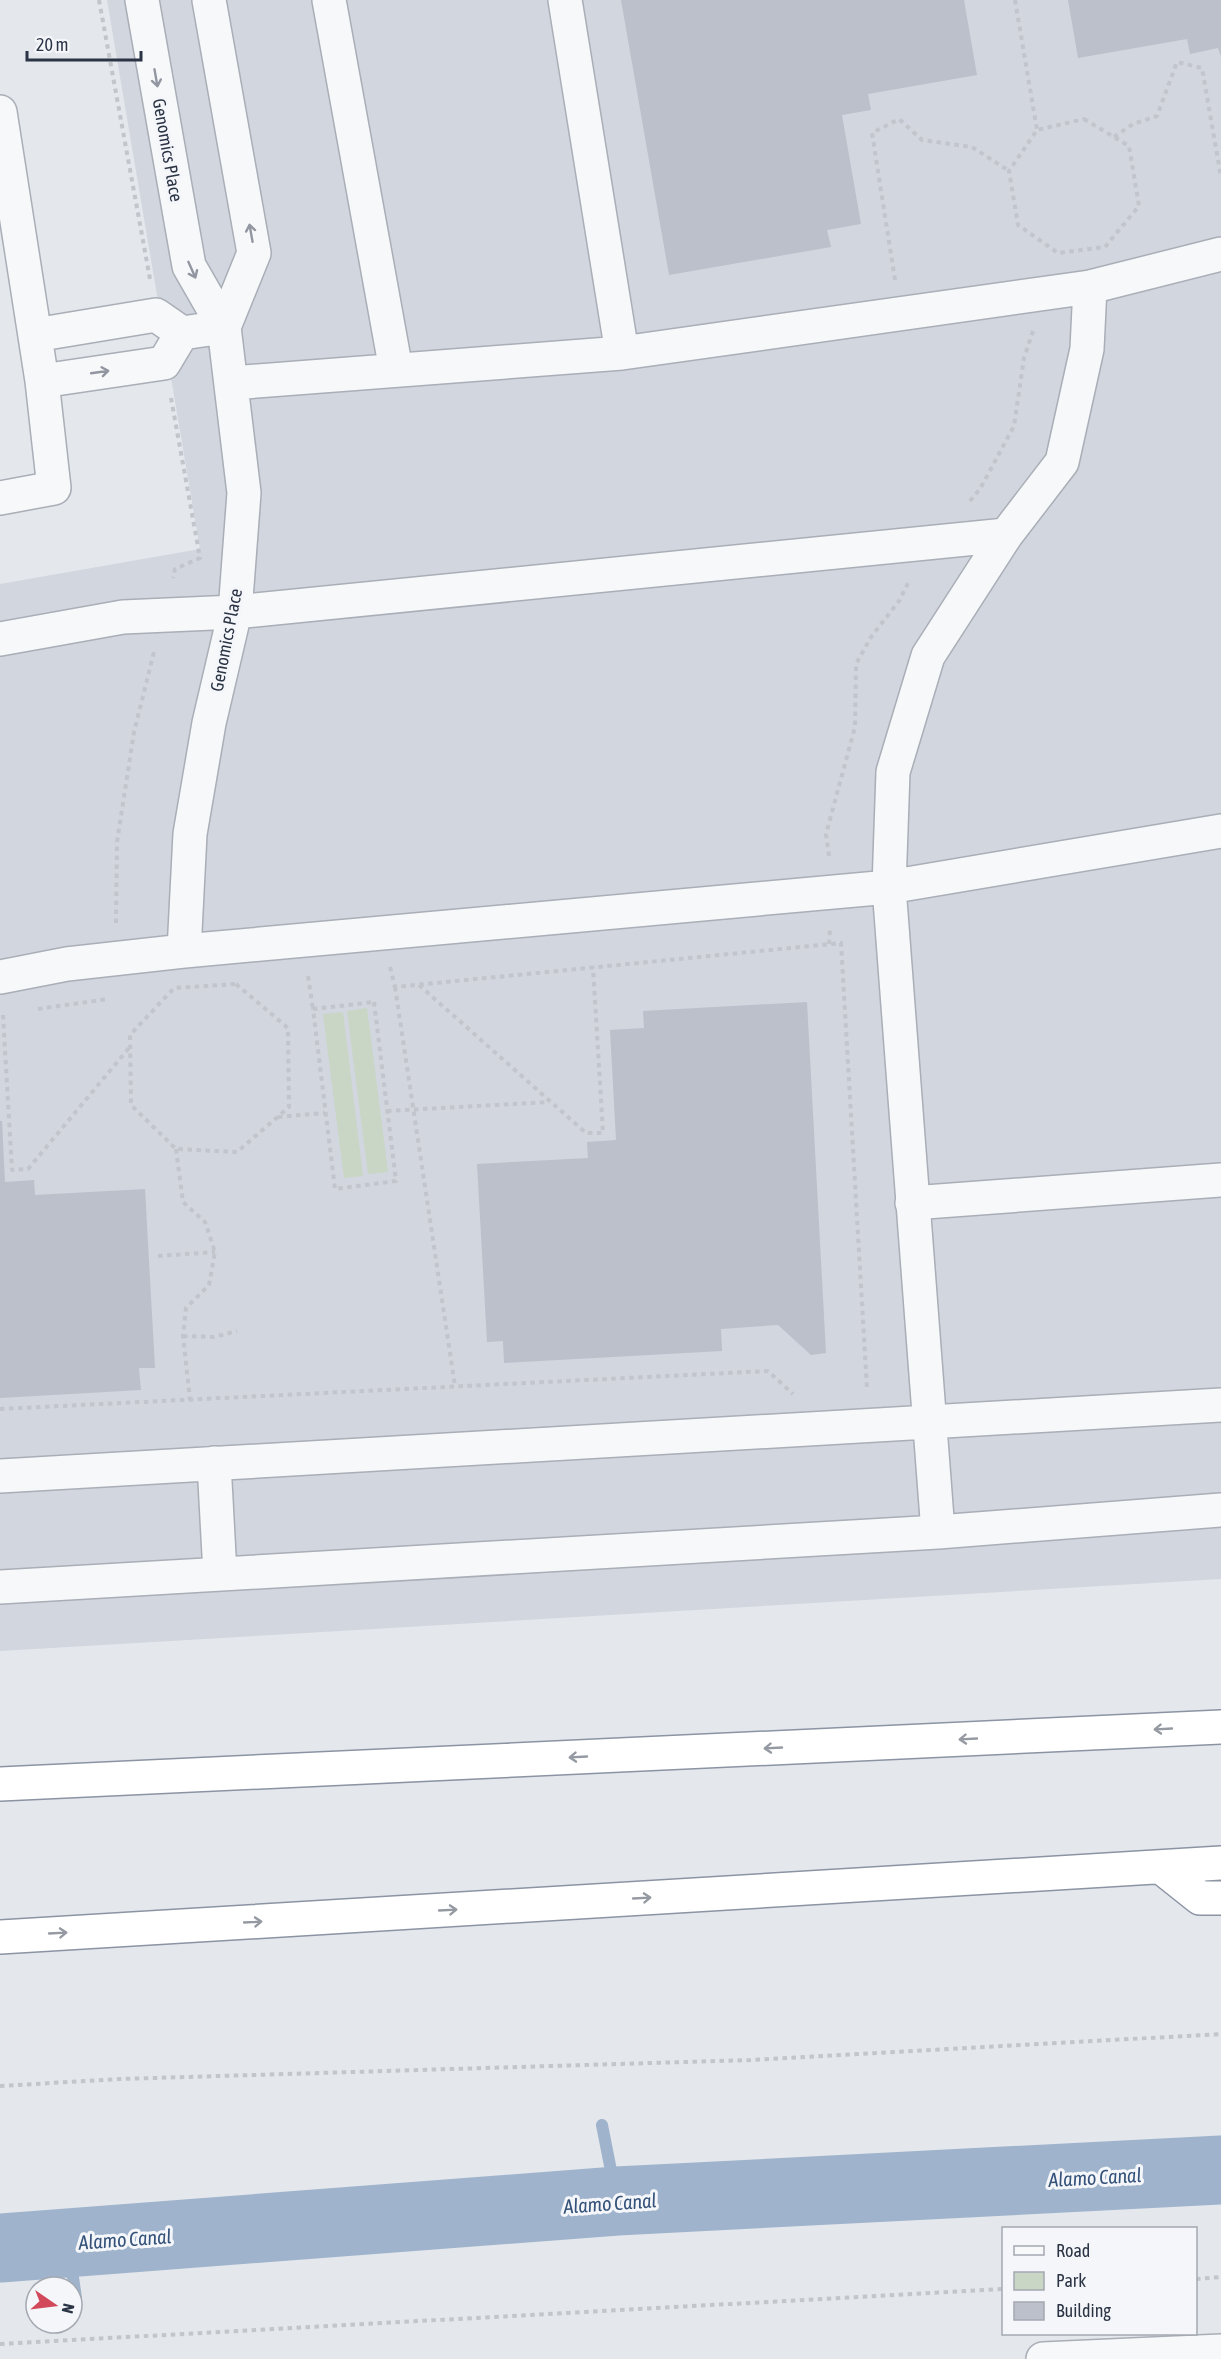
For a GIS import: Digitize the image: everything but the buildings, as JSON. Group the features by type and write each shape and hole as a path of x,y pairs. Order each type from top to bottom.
{"highway":[{"path":"0,1784 1221,1726"},
{"path":"0,1937 1221,1863"},
{"path":"1161,1867 1200,1898 1221,1898"}],"street":[{"name":"Genomics Place","path":"142,0 189,266 224,327 244,493 235,612 209,723 190,834 184,951"},
{"path":"35,335 156,315 182,333 224,327 254,253 209,0"},
{"path":"329,0 396,370"},
{"path":"565,0 622,353"},
{"path":"0,112 42,381 54,488 0,498"},
{"path":"232,383 622,353 1090,287 1221,254"},
{"path":"938,1532 889,887 893,772 928,656 1006,535 1062,462 1087,349 1090,287"},
{"path":"42,381 165,363 182,333"},
{"path":"0,639 123,617 235,612 1006,535"},
{"path":"0,977 67,964 184,951 889,887 1221,831"},
{"path":"912,1203 1221,1180"},
{"path":"0,1476 929,1420 1221,1405"},
{"path":"214,1463 220,1574"},
{"path":"0,1587 938,1532 1221,1510"},
{"path":"1043,2359 1221,2351"}],"path":[{"path":"99,0 150,279"},
{"path":"1015,0 1037,130"},
{"path":"1114,137 1133,124 1157,116 1177,62 1202,68 1221,177"},
{"path":"897,289 872,133 899,119 922,140 972,147 1009,171"},
{"path":"1084,119 1129,146 1139,206 1105,247 1058,253 1018,225 1009,171 1037,130 1084,119"},
{"path":"37,1010 116,998 117,842 134,732 175,569 200,558 170,395"},
{"path":"395,987 841,942 868,1395"},
{"path":"378,968 390,967 395,987 455,1386"},
{"path":"418,984 586,1133 603,1133 593,967"},
{"path":"298,977 308,976 312,1009 325,1113 335,1189 396,1181 374,1002 312,1009"},
{"path":"162,990 246,983"},
{"path":"176,1149 237,1152 290,1107 288,1028 236,984"},
{"path":"174,988 130,1035 131,1105 176,1149 183,1202 205,1222 215,1252 208,1285 186,1308 183,1336 190,1400"},
{"path":"14,1013 1,1015 12,1170 28,1169 130,1047"},
{"path":"387,1111 550,1101"},
{"path":"277,1117 325,1113"},
{"path":"158,1256 215,1252"},
{"path":"183,1336 214,1337 237,1331"},
{"path":"0,1409 768,1371 796,1397"},
{"path":"0,2086 156,2078 751,2060 1221,2034"},
{"path":"1197,2279 1221,2277"},
{"path":"0,2344 1002,2289"}],"shaded area":[{"path":"107,0 1221,0 1221,1579 0,1651 0,584 200,549"}],"green space":[{"path":"367,1008 388,1172 368,1174 347,1011"},
{"path":"343,1012 363,1176 344,1178 323,1014"}],"waterway":[{"path":"602,2125 617,2201"},
{"name":"Alamo Canal","path":"0,2248 617,2201 1221,2170"},
{"path":"68,2243 73,2275"}]}
